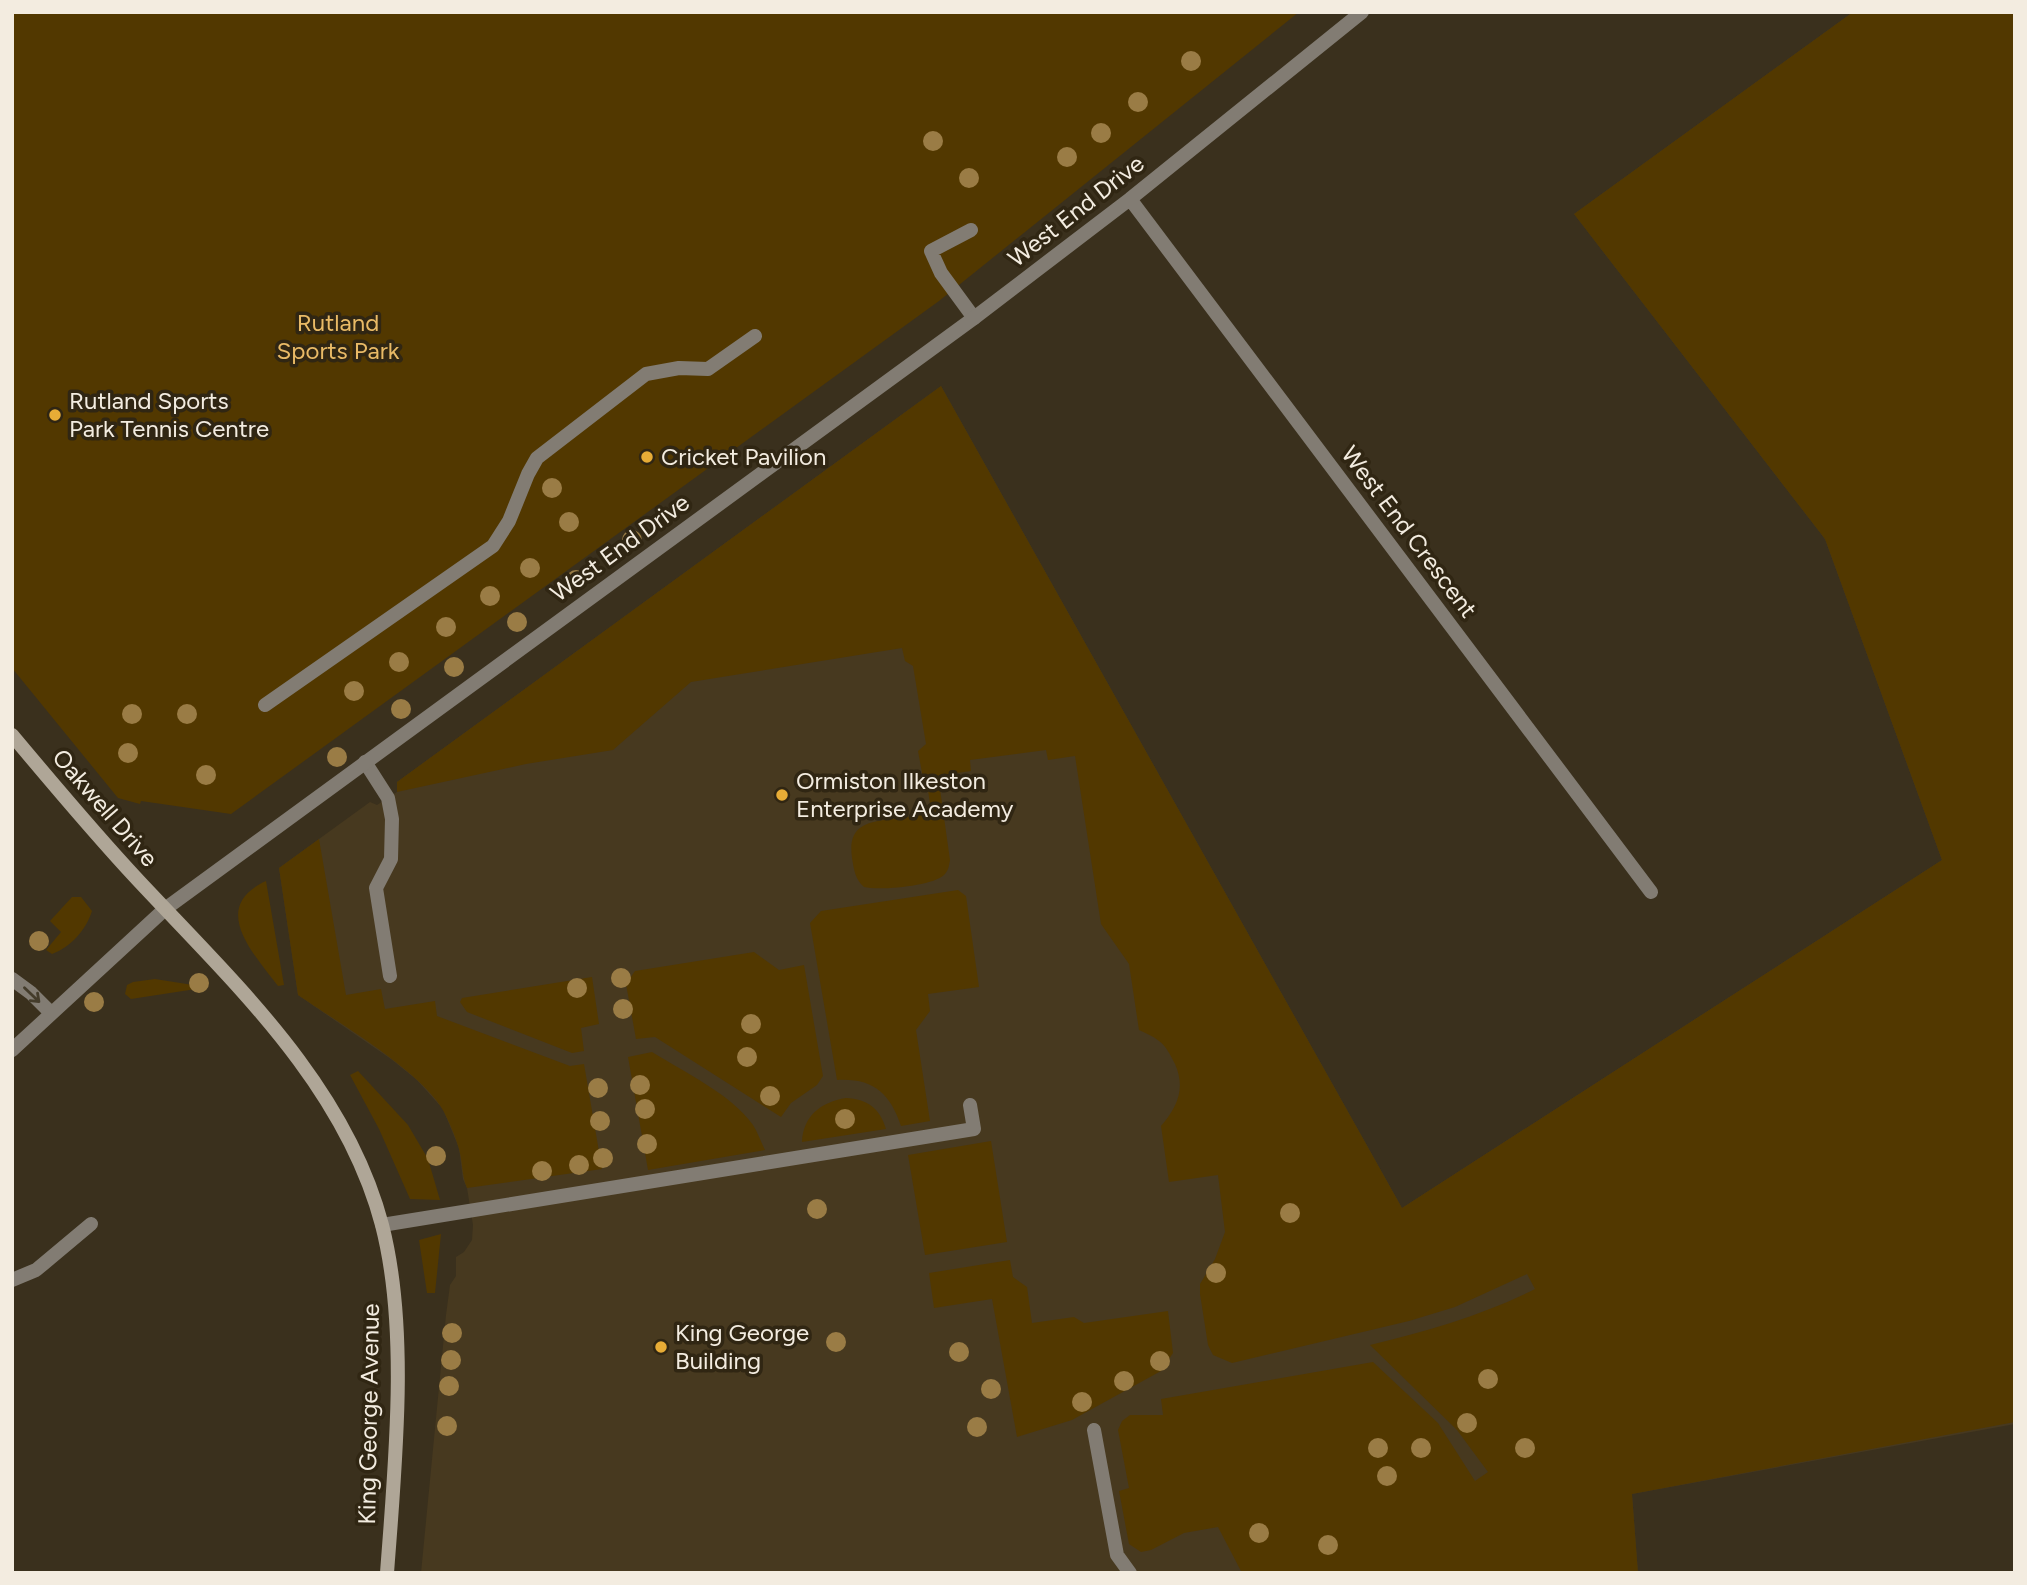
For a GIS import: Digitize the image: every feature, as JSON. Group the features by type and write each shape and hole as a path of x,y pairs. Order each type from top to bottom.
{"main road":[{"name":"Oakwell Drive","path":"12,735 111,851 165,909"},
{"name":"King George Avenue","path":"165,909 287,1042 315,1081 351,1143 370,1185 389,1257 397,1324 397,1388 387,1573"}],"street":[{"name":"West End Drive","path":"12,1050 165,909 974,318 1130,199 1362,12"},
{"name":"West End Crescent","path":"1130,199 1651,892"},
{"path":"971,229 930,251 941,273 974,318"},
{"path":"265,705 493,546 509,521 537,458 646,374 679,368 708,369 755,336"},
{"path":"365,762 388,798 392,819 391,859 376,888 390,976"},
{"path":"12,979 51,1013"},
{"path":"382,1225 974,1129 970,1105"},
{"path":"12,1280 36,1270 91,1224"},
{"path":"1094,1430 1117,1555 1130,1573"}],"shaded area":[{"name":"Ormiston Ilkeston Enterprise Academy","path":"1853,12 2015,12 2015,1424 1632,1494 1638,1573 421,1573 450,1285 456,1276 456,1257 464,1252 472,1240 473,1225 459,1148 443,1109 417,1080 298,995 279,868 370,802 377,805 397,792 397,782 941,386 1402,1208 1942,860 1825,539 1574,214"}],"green space":[{"name":"Rutland Sports Park","path":"12,12 1299,12 939,301 231,814 141,801 140,804 118,798 12,668"},
{"path":"1853,12 2015,12 2015,1422 1632,1494 1638,1573 1242,1573 1218,1527 1184,1533 1151,1550 1141,1552 1129,1544 1119,1491 1129,1488 1118,1430 1122,1421 1130,1415 1163,1415 1161,1399 1373,1362 1438,1423 1475,1481 1488,1472 1457,1430 1370,1345 1454,1322 1535,1289 1527,1274 1455,1307 1409,1321 1232,1363 1213,1355 1208,1345 1200,1284 1215,1259 1225,1232 1218,1175 1169,1182 1161,1126 1175,1105 1180,1082 1175,1064 1164,1046 1139,1030 1129,964 1101,924 1075,756 1048,760 1046,750 970,760 971,771 923,778 918,751 926,744 913,666 905,661 902,648 691,682 613,750 526,764 397,792 397,782 941,386 1402,1208 1942,860 1825,539 1574,214"},
{"path":"940,789 950,860 946,873 938,879 918,885 864,887 854,870 852,858 852,841 858,830 881,820 909,817 921,812 930,804 928,790"},
{"path":"319,839 346,995 381,989 385,1009 435,1001 437,1016 570,1066 584,1064 602,1169 467,1188 455,1137 444,1112 433,1097 418,1081 378,1049 298,995 279,868"},
{"path":"266,881 284,985 278,986 248,945 238,917 240,904 249,892"},
{"path":"958,890 966,896 979,987 928,994 930,1011 916,1030 930,1121 901,1126 897,1114 878,1090 861,1082 837,1080 810,923 821,911"},
{"path":"72,897 81,897 92,911 77,937 52,954 46,950 61,932 50,921"},
{"path":"754,952 779,970 804,965 823,1076 817,1085 791,1103 781,1117 655,1037 636,1039 626,984 635,971"},
{"path":"592,977 599,1024 581,1028 584,1051 572,1053 467,1012 460,1002 462,998"},
{"path":"155,979 193,985 196,989 131,999 125,994 127,985 133,982"},
{"path":"652,1052 732,1103 753,1125 765,1150 648,1170 628,1057"},
{"path":"358,1071 408,1125 428,1159 440,1200 410,1199 379,1129 350,1075"},
{"path":"846,1098 860,1100 872,1106 880,1115 886,1129 802,1142 806,1125 815,1112 829,1103"},
{"path":"991,1141 1007,1242 925,1255 908,1155"},
{"path":"441,1234 435,1293 427,1293 419,1240"},
{"path":"1010,1260 1013,1277 1027,1287 1032,1323 1074,1317 1084,1323 1168,1311 1173,1353 1161,1371 1072,1420 1017,1437 992,1299 934,1308 929,1273"}],"place":[{"name":"Rutland Sports Park Tennis Centre","path":"55,415"},
{"name":"Cricket Pavilion","path":"647,457"},
{"name":"Ormiston Ilkeston Enterprise Academy","path":"782,795"},
{"name":"King George Building","path":"661,1347"}]}
